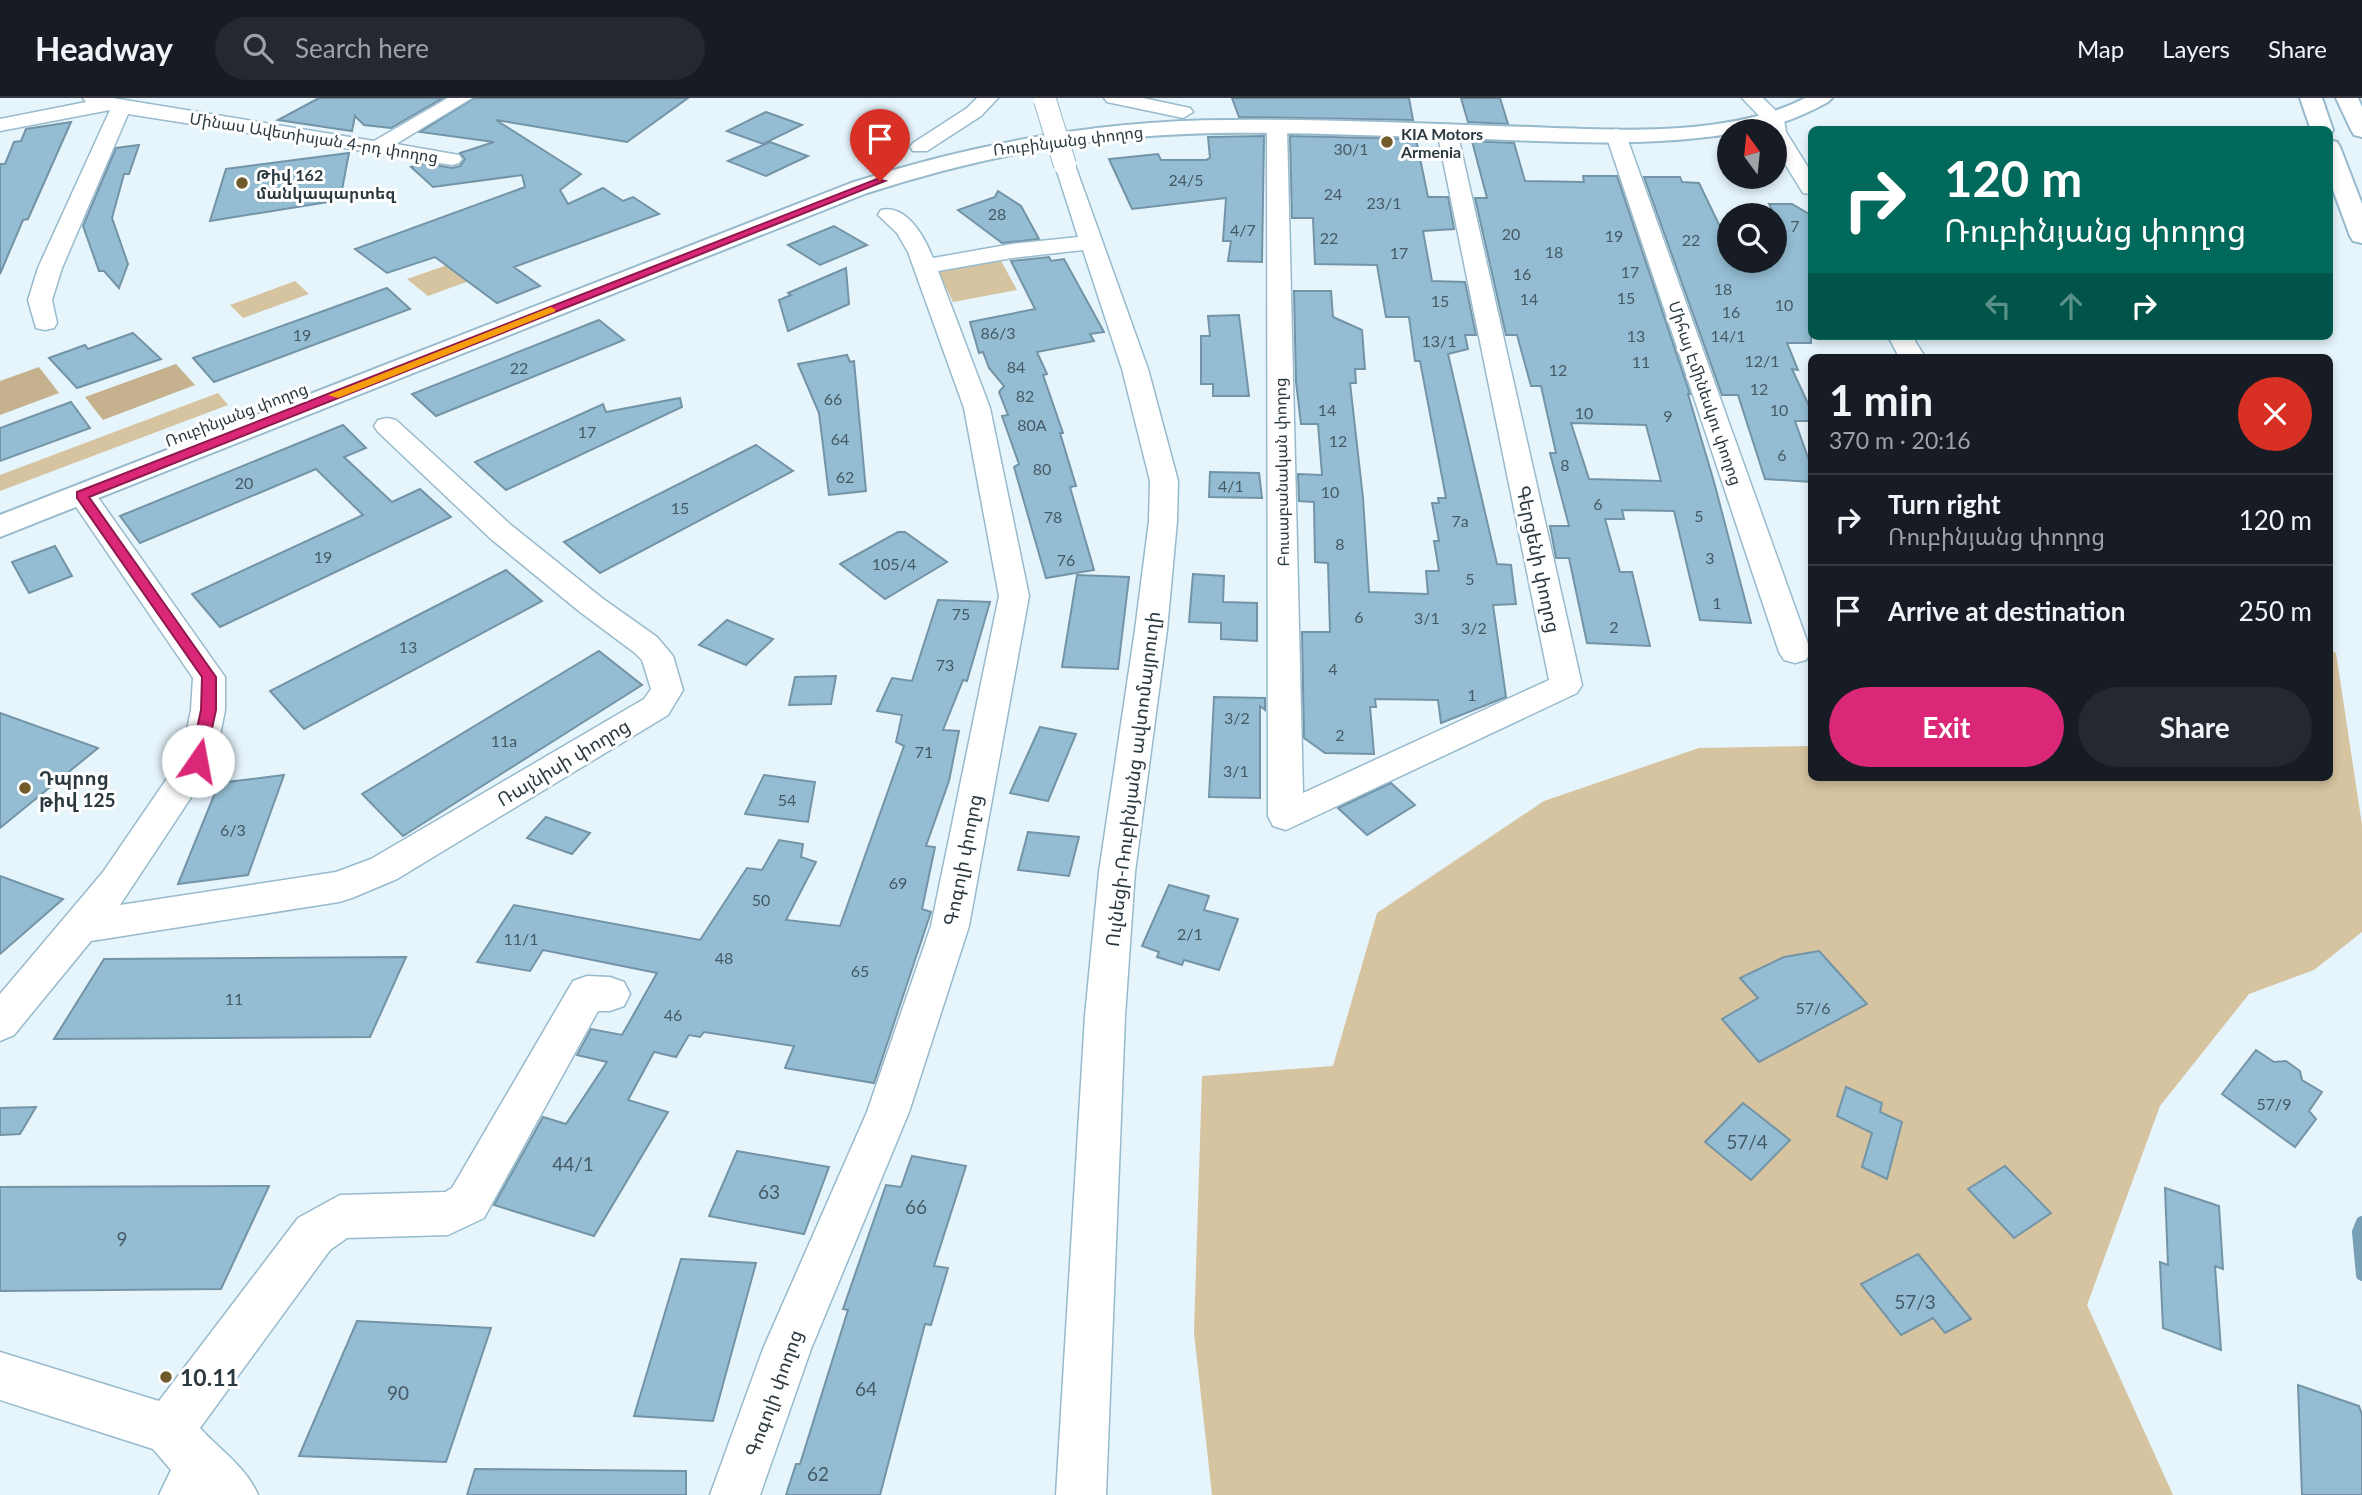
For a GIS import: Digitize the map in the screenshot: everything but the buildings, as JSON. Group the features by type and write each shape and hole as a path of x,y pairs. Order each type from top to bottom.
{"main road":[{"name":"Ռուբինյանց փողոց","path":"1091,124 1183,112 1615,121 1717,114 1765,105 1801,110 1821,98"},
{"path":"2311,98 2321,126"},
{"path":"2347,98 2362,130"},
{"name":"Ռուբինյանց փողոց","path":"0,527 859,188 961,157 1041,111 1091,124 1616,135 1699,131 1765,105"},
{"name":"Ռուբինյանց փողոց","path":"0,506 920,147 994,126"},
{"path":"2333,158 2362,236"}],"street":[{"path":"377,147 462,98"},
{"path":"920,147 974,112 988,98"},
{"path":"1114,98 1183,112"},
{"path":"0,125 108,103"},
{"path":"45,323 40,300 108,103"},
{"name":"Մինաս Ավետիսյան 4-րդ փողոց","path":"108,103 452,159"},
{"path":"1765,105 1776,132 1808,183"},
{"name":"Ուլնեցի-Ռուբինյանց ավտոմայրուղի","path":"1041,111 1065,164 1093,242 1147,412 1164,481 1164,521 1117,872 1111,937 1082,1495"},
{"name":"Բուսաբանական փողոց","path":"1277,127 1286,816"},
{"name":"Գերցենի փողոց","path":"1286,816 1566,685 1447,131"},
{"name":"Միհայ Էմինեսկու փողոց","path":"1616,135 1795,652"},
{"name":"Գոգոլի փողոց","path":"735,1495 787,1349 888,1112 950,926 1014,596 976,408 924,267 906,229 888,215"},
{"path":"924,267 1012,251 1093,242"},
{"name":"Ռայնիսի փողոց","path":"79,927 339,887 384,869 656,707 667,690 657,656 646,645 591,605 501,531 387,426"},
{"path":"0,1023 116,883 198,761 208,710 209,677 82,495"},
{"path":"169,1429 313,1234 327,1223 340,1217 448,1213 468,1203 587,993 610,995"},
{"path":"0,1376 169,1429 207,1486"}],"shaded area":[{"path":"1000,259 1017,290 953,302 938,271"},
{"path":"459,261 480,277 428,296 407,279"},
{"path":"295,281 309,294 243,318 230,305"},
{"path":"176,364 195,385 103,420 85,397"},
{"path":"39,367 59,393 0,415 0,381"},
{"path":"218,393 228,405 0,491 0,475"},
{"path":"2333,652 2336,653 2362,825 2362,932 2314,970 2249,994 2160,1106 2087,1305 2173,1495 1212,1495 1194,1333 1202,1076 1333,1066 1377,913 1544,801 1699,748 1808,746 1808,781 2333,781"}],"waterway":[{"path":"2362,1222 2358,1232 2362,1275"}],"slow traffic":[{"path":"334,395 551,310"}],"place":[{"name":"KIA Motors Armenia","path":"1387,142"},
{"name":"Թիվ 162 մանկապարտեզ","path":"242,183"},
{"name":"Դպրոց թիվ 125","path":"25,788"},
{"name":"10.11","path":"166,1377"}],"route":[{"path":"198,761 208,710 209,677 82,495 880,181"}]}
